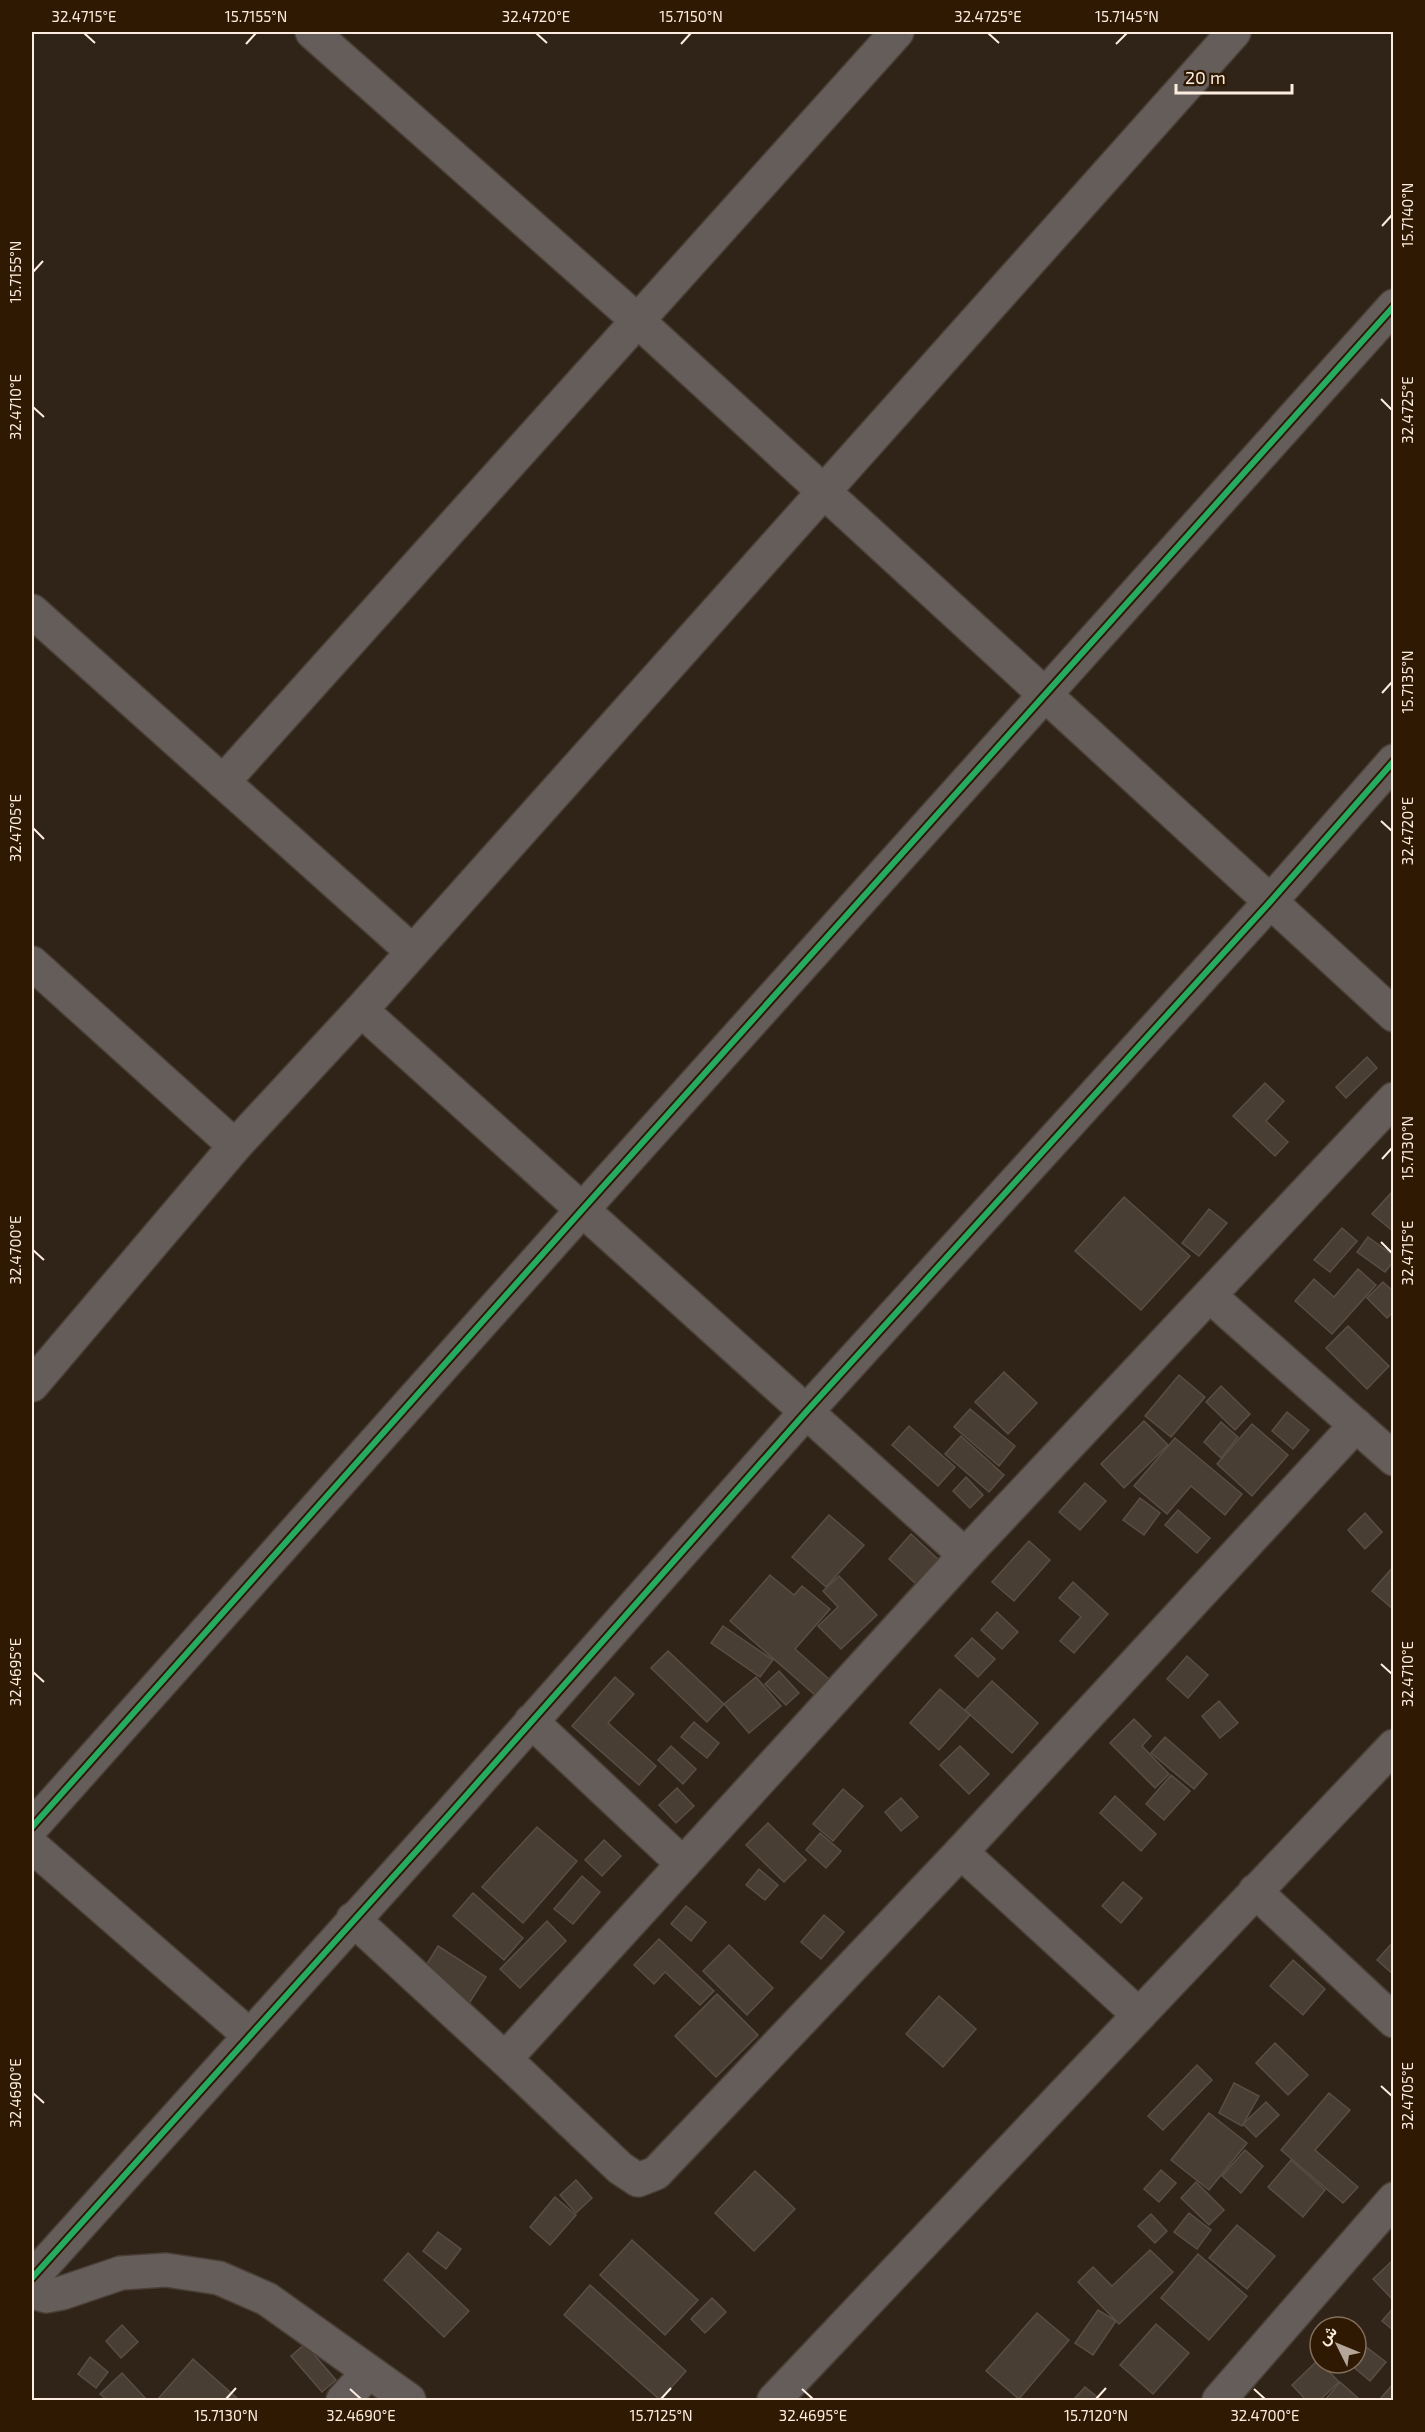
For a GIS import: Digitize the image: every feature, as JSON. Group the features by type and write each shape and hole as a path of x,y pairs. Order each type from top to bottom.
{"street":[{"path":"312,32 638,321 1394,1015"},
{"path":"223,782 897,32"},
{"path":"32,1385 235,1146 361,1010 1234,32"},
{"path":"32,1827 582,1210 1394,306"},
{"path":"32,611 412,951"},
{"path":"32,2278 806,1412 1270,902 1394,761"},
{"path":"32,963 235,1146"},
{"path":"361,1010 964,1556"},
{"path":"505,2058 964,1556 1394,1099"},
{"path":"1210,1296 1394,1459"},
{"path":"353,1919 505,2058 620,2168 638,2180 656,2173 961,1852 1356,1425"},
{"path":"531,1721 683,1864"},
{"path":"774,2400 1394,1746"},
{"path":"32,1846 249,2035"},
{"path":"961,1852 1139,2016"},
{"path":"1255,1891 1394,2021"},
{"path":"1219,2400 1394,2199"},
{"path":"32,2292 46,2296 62,2293 121,2273 166,2271 219,2278 267,2299 409,2400"},
{"path":"343,2400 368,2373"}],"building":[{"path":"1367,1057 1377,1068 1346,1098 1336,1087"},
{"path":"1265,1083 1284,1101 1266,1121 1288,1142 1275,1156 1233,1116"},
{"path":"1392,1192 1394,1193 1394,1232 1372,1214"},
{"path":"1124,1197 1190,1256 1141,1310 1075,1251"},
{"path":"1209,1209 1227,1223 1199,1256 1182,1243"},
{"path":"1342,1228 1357,1241 1330,1272 1314,1260"},
{"path":"1368,1237 1394,1256 1394,1261 1385,1272 1357,1252"},
{"path":"1358,1269 1376,1285 1332,1334 1295,1301 1314,1279 1334,1297"},
{"path":"1383,1282 1394,1292 1394,1311 1387,1318 1367,1298"},
{"path":"1348,1326 1389,1366 1367,1389 1326,1348"},
{"path":"1004,1372 1037,1403 1008,1434 975,1402"},
{"path":"1179,1375 1205,1397 1171,1437 1145,1416"},
{"path":"1221,1386 1250,1414 1235,1430 1206,1402"},
{"path":"970,1409 1015,1446 999,1466 954,1427"},
{"path":"1287,1412 1309,1430 1293,1449 1272,1431"},
{"path":"1144,1421 1168,1445 1124,1488 1101,1464"},
{"path":"1221,1422 1238,1437 1221,1458 1204,1442"},
{"path":"1252,1424 1288,1455 1252,1496 1217,1464"},
{"path":"909,1426 955,1467 938,1486 892,1445"},
{"path":"961,1436 1004,1475 989,1492 945,1454"},
{"path":"1175,1438 1242,1494 1225,1515 1191,1486 1167,1514 1134,1486"},
{"path":"966,1477 983,1495 970,1508 953,1491"},
{"path":"1085,1483 1106,1501 1080,1530 1059,1512"},
{"path":"1140,1498 1160,1513 1144,1535 1123,1520"},
{"path":"1178,1510 1210,1538 1197,1553 1165,1525"},
{"path":"1365,1513 1382,1532 1365,1549 1348,1530"},
{"path":"829,1515 864,1545 826,1587 792,1557"},
{"path":"911,1534 940,1561 917,1585 889,1559"},
{"path":"1029,1541 1050,1560 1014,1601 992,1582"},
{"path":"1394,1566 1394,1610 1372,1591"},
{"path":"770,1575 794,1595 802,1586 830,1609 795,1649 829,1679 815,1695 730,1621"},
{"path":"839,1576 877,1615 841,1649 818,1626 838,1607 823,1591"},
{"path":"1073,1582 1108,1614 1074,1653 1060,1641 1081,1617 1059,1598"},
{"path":"997,1612 1018,1632 1002,1649 981,1630"},
{"path":"723,1626 773,1660 760,1677 711,1643"},
{"path":"972,1638 995,1659 978,1677 955,1656"},
{"path":"668,1651 724,1704 707,1722 651,1668"},
{"path":"1187,1656 1208,1675 1188,1698 1167,1679"},
{"path":"779,1671 799,1693 786,1705 765,1684"},
{"path":"615,1677 634,1694 608,1723 656,1766 639,1785 572,1726"},
{"path":"756,1677 781,1706 749,1733 724,1704"},
{"path":"992,1681 1038,1723 1012,1753 965,1710"},
{"path":"940,1689 970,1715 939,1750 910,1723"},
{"path":"1219,1701 1238,1723 1220,1738 1202,1716"},
{"path":"1134,1719 1151,1736 1142,1746 1169,1774 1155,1788 1110,1743"},
{"path":"694,1722 719,1743 707,1758 681,1737"},
{"path":"1165,1737 1207,1774 1194,1789 1151,1753"},
{"path":"671,1746 696,1769 683,1784 658,1760"},
{"path":"960,1746 989,1774 969,1794 940,1765"},
{"path":"1171,1775 1190,1791 1164,1820 1146,1804"},
{"path":"677,1788 694,1806 676,1823 659,1805"},
{"path":"843,1789 863,1806 833,1841 813,1824"},
{"path":"1115,1796 1156,1834 1141,1851 1100,1813"},
{"path":"901,1798 918,1817 901,1831 885,1812"},
{"path":"768,1823 806,1860 784,1882 746,1845"},
{"path":"537,1827 577,1861 523,1923 482,1887"},
{"path":"820,1833 841,1851 826,1868 806,1850"},
{"path":"604,1840 621,1856 602,1876 585,1860"},
{"path":"759,1869 778,1885 765,1900 746,1885"},
{"path":"582,1876 600,1892 573,1924 554,1909"},
{"path":"1123,1882 1142,1898 1121,1923 1102,1906"},
{"path":"473,1893 523,1938 504,1960 453,1916"},
{"path":"686,1906 706,1922 691,1941 671,1924"},
{"path":"824,1915 844,1932 821,1959 801,1942"},
{"path":"547,1921 566,1941 520,1988 500,1969"},
{"path":"659,1939 714,1991 700,2005 665,1972 654,1984 634,1965"},
{"path":"1394,1941 1394,1975 1377,1960"},
{"path":"729,1945 773,1988 747,2015 703,1971"},
{"path":"438,1946 486,1977 468,2005 420,1975"},
{"path":"1293,1960 1325,1989 1303,2015 1270,1986"},
{"path":"717,1994 758,2035 716,2077 675,2036"},
{"path":"939,1996 976,2029 943,2067 906,2034"},
{"path":"1275,2043 1308,2075 1288,2095 1256,2063"},
{"path":"1197,2065 1212,2080 1163,2130 1148,2116"},
{"path":"1234,2083 1259,2096 1242,2126 1219,2113"},
{"path":"1329,2093 1350,2110 1315,2150 1358,2187 1343,2203 1281,2150"},
{"path":"1266,2102 1279,2115 1256,2137 1243,2124"},
{"path":"1209,2113 1247,2143 1209,2190 1171,2160"},
{"path":"1245,2150 1263,2166 1241,2193 1222,2176"},
{"path":"1291,2160 1325,2190 1303,2217 1268,2187"},
{"path":"1161,2170 1176,2183 1159,2202 1144,2189"},
{"path":"755,2171 795,2209 754,2251 715,2213"},
{"path":"576,2180 592,2198 576,2213 560,2195"},
{"path":"1196,2182 1224,2210 1209,2225 1181,2198"},
{"path":"555,2197 576,2215 550,2245 530,2227"},
{"path":"1189,2213 1211,2230 1197,2249 1174,2232"},
{"path":"1151,2214 1167,2231 1155,2243 1138,2226"},
{"path":"1237,2225 1275,2256 1247,2289 1209,2258"},
{"path":"438,2232 461,2249 446,2269 423,2251"},
{"path":"632,2240 698,2300 665,2335 600,2275"},
{"path":"1150,2250 1173,2272 1119,2324 1078,2282 1093,2267 1112,2286"},
{"path":"408,2253 469,2311 444,2337 384,2280"},
{"path":"1198,2254 1247,2296 1209,2340 1161,2298"},
{"path":"1392,2261 1394,2263 1392,2299 1373,2279"},
{"path":"590,2285 686,2371 660,2400 564,2315"},
{"path":"712,2298 726,2312 705,2333 691,2319"},
{"path":"1394,2307 1394,2331 1382,2321"},
{"path":"1098,2310 1116,2321 1093,2355 1075,2343"},
{"path":"1037,2313 1069,2340 1019,2399 986,2371"},
{"path":"1156,2324 1189,2353 1153,2394 1120,2365"},
{"path":"122,2325 138,2342 121,2358 106,2341"},
{"path":"305,2344 336,2380 322,2392 291,2356"},
{"path":"1368,2348 1386,2362 1370,2381 1363,2375 1368,2375"},
{"path":"90,2357 108,2372 96,2388 78,2374"},
{"path":"193,2359 239,2400 157,2400"},
{"path":"1308,2370 1308,2375 1332,2375 1339,2382 1320,2400 1306,2400 1292,2385"},
{"path":"122,2373 147,2400 107,2400 100,2394"},
{"path":"1340,2382 1358,2398 1356,2400 1325,2400"},
{"path":"1394,2383 1394,2400 1379,2400"},
{"path":"1085,2387 1101,2400 1073,2400"}],"cycle path":[{"path":"32,1827 582,1210 1394,306"},
{"path":"32,2278 448,1816 806,1412 1270,902 1394,761"}]}
